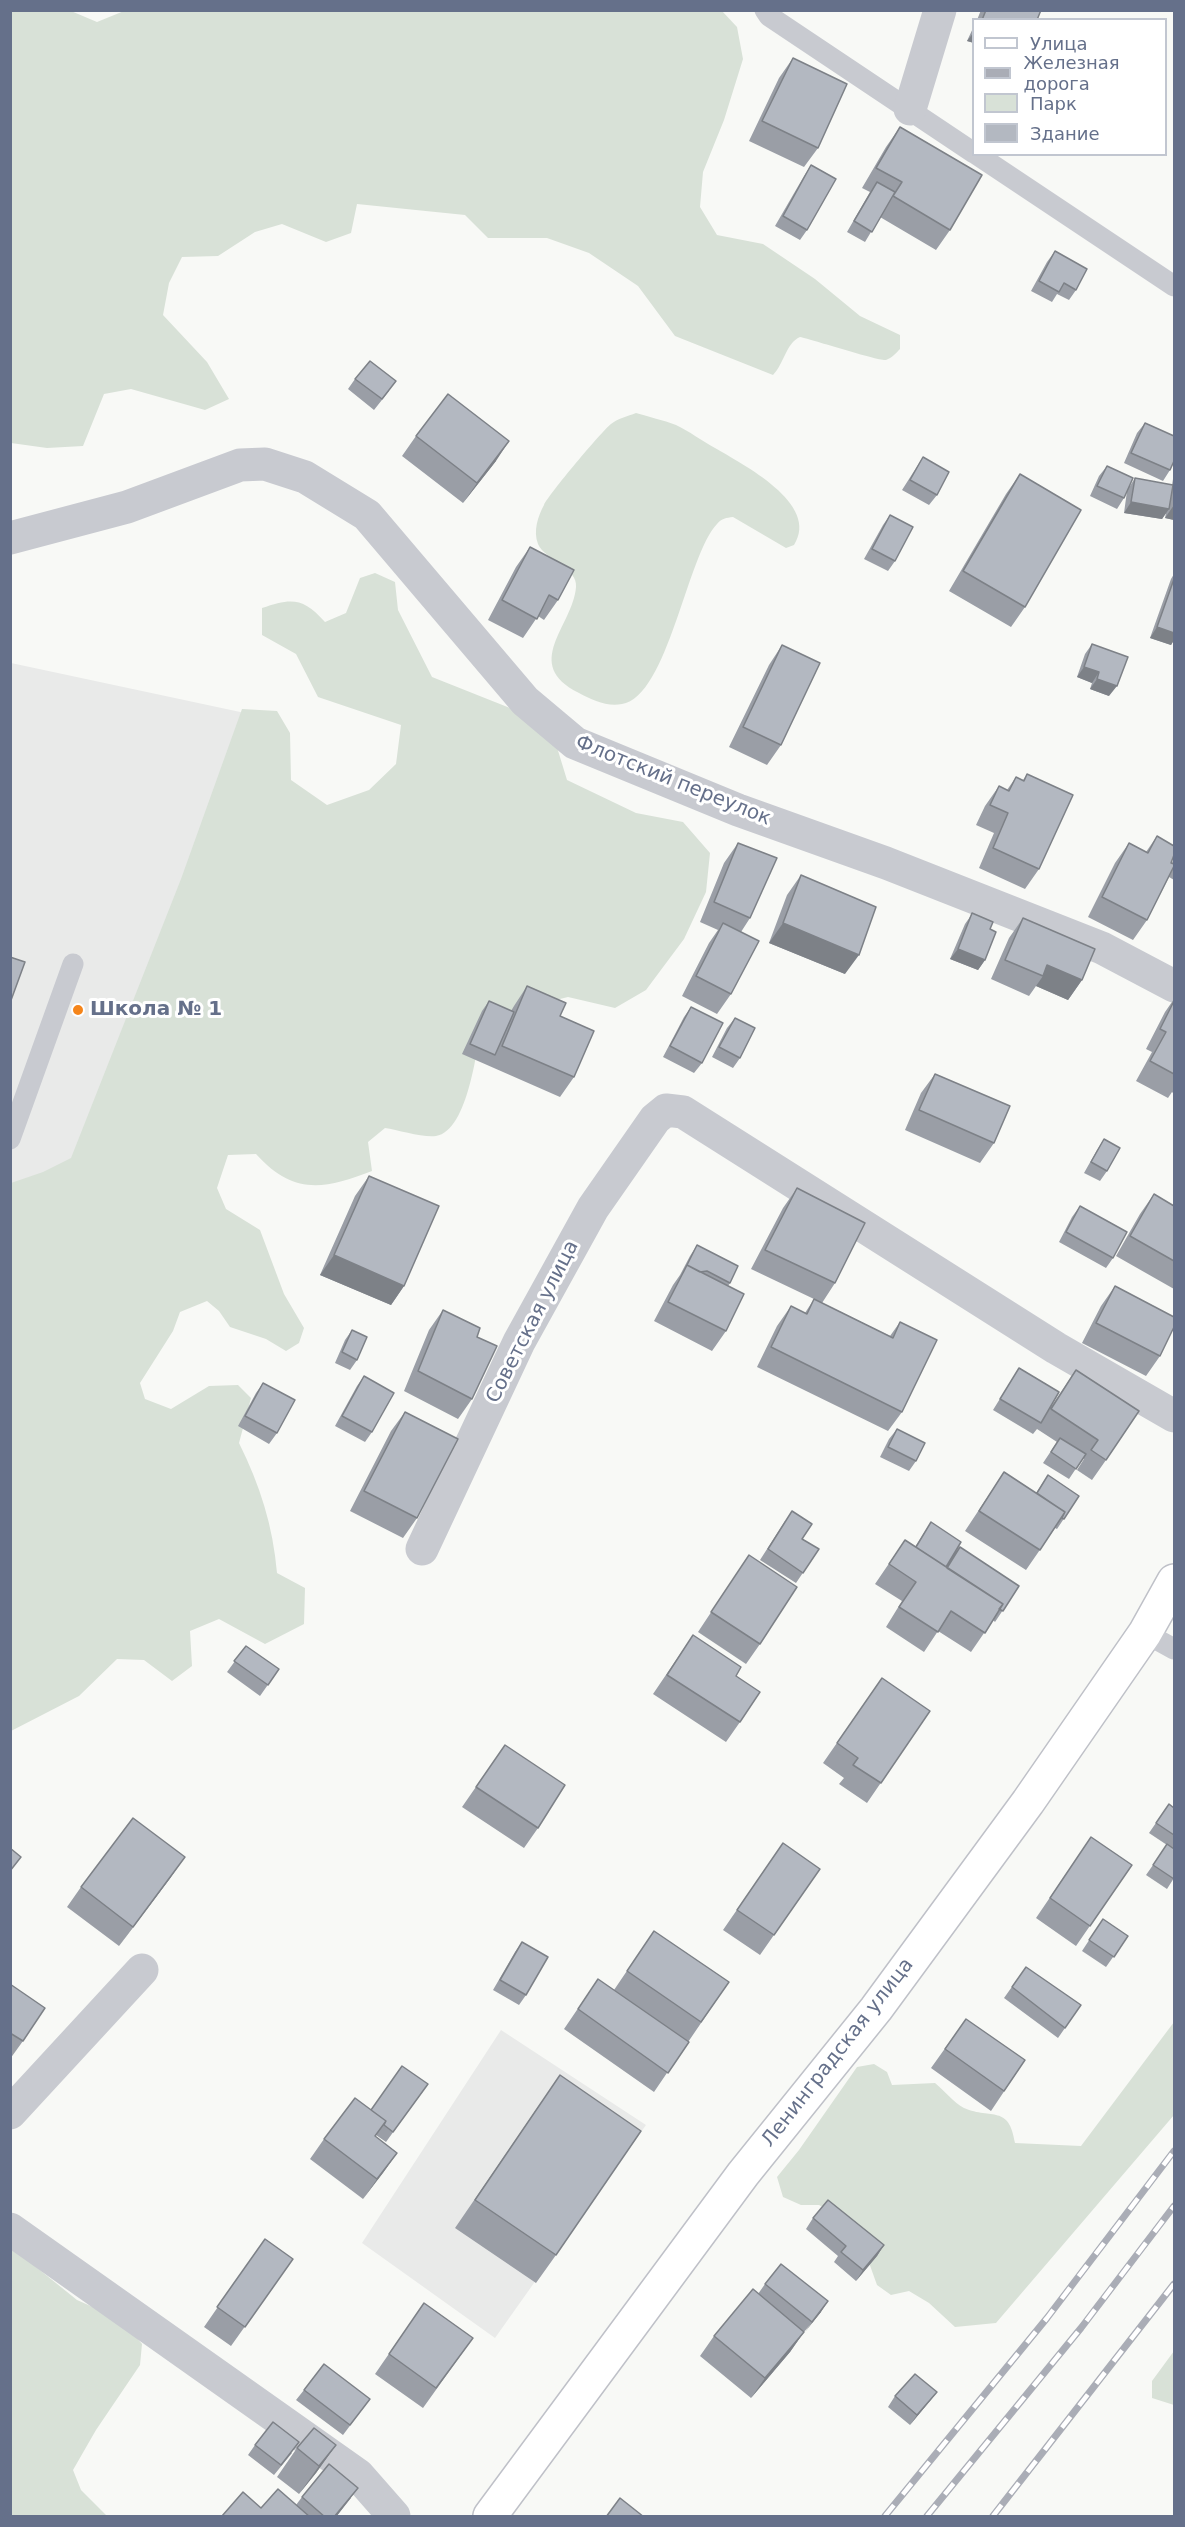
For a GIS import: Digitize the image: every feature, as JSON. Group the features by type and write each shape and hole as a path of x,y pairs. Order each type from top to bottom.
{"main road":[{"name":"Ленинградская улица","path":"490,2517 743,2174 882,2000 1028,1802 1145,1633 1174,1581"}],"street":[{"path":"910,109 940,10"},
{"name":"Флотский переулок","path":"10,538 127,507 240,465 265,464 305,477 367,515 525,701 574,743 738,810 886,863 1102,948 1174,986"},
{"name":"Советская улица","path":"422,1549 519,1341 593,1208 655,1119 666,1110 682,1112 1056,1348 1174,1416"},
{"path":"10,2113 142,1970"},
{"path":"10,2229 358,2475 394,2517"}],"lane":[{"path":"765,10 769,16 972,152"},
{"path":"978,156 1174,286"},
{"path":"10,1139 73,964"},
{"path":"1145,1633 1174,1648"}],"shaded area":[{"name":"Школа № 1","path":"11,663 245,713 11,1375"},
{"path":"501,2030 646,2125 495,2338 362,2243"}],"green space":[{"path":"11,11 71,11 97,22 124,11 722,11 737,27 743,59 724,120 703,172 700,207 717,235 763,244 815,279 860,316 900,335 900,349 886,360 800,337 791,344 773,375 675,336 638,286 589,253 547,238 488,238 465,215 357,204 351,233 326,242 282,224 255,232 218,256 182,257 169,283 163,315 207,362 229,399 205,410 131,389 104,394 83,446 47,448 11,443"},
{"path":"636,413 681,427 759,475 788,501 797,515 799,530 794,545 786,548 733,517 719,522 706,540 676,623 652,677 638,696 622,704 611,705 579,693 562,682 554,670 552,657 555,644 573,602 576,587 575,580 567,569 542,550 538,544 536,529 544,505 587,450 611,424"},
{"path":"375,573 395,582 398,610 432,677 515,710 552,731 567,780 636,813 683,822 710,853 706,892 684,939 646,990 615,1008 568,997 483,1018 464,1104 447,1131 431,1136 385,1128 368,1142 372,1171 324,1185 310,1185 283,1177 256,1154 228,1155 217,1188 226,1209 260,1230 284,1294 304,1328 299,1343 286,1351 266,1339 230,1327 219,1311 207,1301 180,1312 173,1331 140,1383 145,1399 171,1409 209,1386 238,1385 251,1398 239,1443 264,1506 277,1573 305,1588 304,1624 265,1644 219,1619 190,1631 192,1666 172,1681 144,1660 117,1659 79,1696 11,1731 11,1183 43,1172 71,1158 181,879 242,709 277,711 290,733 291,780 327,805 369,790 396,764 401,725 318,697 296,654 262,635 262,608 281,602 296,602 310,608 325,622 346,613 360,578"},
{"path":"1174,2022 1174,2115 996,2323 955,2327 929,2303 909,2291 891,2295 877,2285 858,2232 846,2221 819,2205 801,2205 783,2197 777,2177 799,2150 857,2067 874,2064 887,2072 892,2085 935,2083 964,2108 1004,2118 1012,2131 1015,2143 1081,2146"},
{"path":"10,2246 77,2300 122,2320 142,2344 140,2365 96,2430 73,2470 81,2490 107,2516 11,2516"},
{"path":"1174,2351 1174,2405 1152,2398 1152,2381"}],"building":[{"path":"986,10 1041,10 1038,18 983,18"},
{"path":"793,58 847,84 818,148 762,121"},
{"path":"900,127 982,175 950,230 893,196 902,182 876,168"},
{"path":"811,165 836,179 807,230 783,216"},
{"path":"877,182 895,192 872,232 854,221"},
{"path":"1055,251 1087,269 1076,290 1064,283 1059,292 1039,281"},
{"path":"370,361 396,381 382,399 355,379"},
{"path":"448,394 509,441 477,483 416,436"},
{"path":"1145,423 1174,436 1174,461 1170,470 1131,453"},
{"path":"923,457 949,472 937,495 910,480"},
{"path":"1107,466 1133,478 1124,498 1097,486"},
{"path":"1020,474 1081,510 1025,607 963,571"},
{"path":"1135,478 1173,485 1169,509 1131,502"},
{"path":"890,515 913,527 895,561 872,549"},
{"path":"530,547 574,570 558,600 549,595 537,619 502,600"},
{"path":"1174,579 1174,633 1157,627"},
{"path":"1092,644 1128,657 1117,686 1097,679 1099,672 1084,667"},
{"path":"782,645 820,663 781,745 743,727"},
{"path":"1027,774 1073,795 1039,869 993,848 1008,813 990,805 999,786 1009,791 1016,777 1024,781"},
{"path":"1157,836 1174,846 1171,863 1174,866 1147,920 1102,897 1129,843 1148,853"},
{"path":"738,843 777,858 750,918 714,902"},
{"path":"801,875 876,907 859,955 783,923"},
{"path":"972,913 993,922 990,929 996,932 985,960 958,949"},
{"path":"1023,918 1095,949 1082,980 1047,965 1043,976 1005,960"},
{"path":"723,923 759,941 731,994 696,976"},
{"path":"10,957 25,962 10,1003"},
{"path":"527,986 566,1003 560,1016 594,1031 574,1077 502,1046"},
{"path":"489,1001 514,1012 495,1055 470,1044"},
{"path":"1174,1001 1174,1074 1150,1061 1166,1032 1160,1029"},
{"path":"691,1007 723,1023 702,1063 670,1046"},
{"path":"735,1018 755,1028 740,1058 719,1047"},
{"path":"935,1074 1010,1106 994,1143 919,1110"},
{"path":"1104,1139 1120,1148 1107,1171 1091,1162"},
{"path":"369,1176 439,1206 404,1286 334,1255"},
{"path":"797,1188 865,1223 835,1283 765,1250"},
{"path":"1154,1194 1174,1206 1174,1261 1130,1236"},
{"path":"1080,1206 1127,1232 1113,1258 1066,1232"},
{"path":"697,1245 738,1266 730,1283 707,1271 700,1272 687,1265"},
{"path":"687,1265 744,1294 726,1331 668,1302"},
{"path":"1115,1286 1174,1317 1174,1327 1160,1356 1096,1323"},
{"path":"814,1299 893,1338 900,1322 937,1340 902,1412 771,1347 791,1306 807,1314"},
{"path":"443,1310 480,1328 477,1337 497,1346 472,1399 418,1371"},
{"path":"352,1330 367,1337 357,1360 342,1352"},
{"path":"1019,1368 1059,1392 1041,1423 1000,1399"},
{"path":"1076,1370 1139,1411 1106,1460 1091,1450 1098,1440 1051,1409"},
{"path":"364,1376 394,1393 372,1432 342,1416"},
{"path":"263,1383 295,1400 277,1433 245,1416"},
{"path":"405,1412 458,1439 417,1518 364,1491"},
{"path":"897,1429 925,1443 916,1461 888,1447"},
{"path":"1060,1438 1086,1454 1076,1469 1051,1452"},
{"path":"1004,1472 1065,1512 1040,1550 979,1511"},
{"path":"1048,1475 1079,1496 1064,1519 1062,1518 1065,1512 1037,1493"},
{"path":"792,1511 812,1524 802,1539 819,1549 803,1573 768,1549"},
{"path":"931,1522 961,1542 946,1567 916,1547"},
{"path":"905,1540 1003,1604 985,1633 951,1611 938,1632 899,1607 916,1582 889,1564"},
{"path":"960,1547 1019,1586 1003,1611 999,1609 1003,1604 947,1568"},
{"path":"749,1555 797,1587 760,1644 711,1612"},
{"path":"693,1635 741,1667 736,1676 760,1692 740,1722 667,1675"},
{"path":"246,1646 279,1669 268,1685 234,1661"},
{"path":"882,1678 930,1711 881,1783 853,1765 858,1758 837,1743"},
{"path":"505,1745 565,1785 538,1828 476,1787"},
{"path":"1169,1804 1174,1808 1174,1835 1156,1823"},
{"path":"133,1818 185,1857 133,1927 81,1887"},
{"path":"1091,1837 1132,1865 1090,1926 1050,1898"},
{"path":"783,1843 820,1869 774,1935 737,1910"},
{"path":"1167,1844 1174,1849 1174,1879 1153,1865"},
{"path":"10,1848 21,1857 10,1871"},
{"path":"1103,1919 1128,1936 1114,1957 1089,1940"},
{"path":"654,1931 729,1982 701,2022 627,1971"},
{"path":"522,1942 548,1957 526,1995 500,1980"},
{"path":"1026,1967 1081,2005 1065,2028 1012,1987"},
{"path":"598,1979 689,2042 668,2073 578,2009"},
{"path":"10,1984 45,2008 23,2041 10,2033"},
{"path":"966,2019 1025,2060 1004,2091 945,2049"},
{"path":"402,2066 428,2084 393,2132 384,2125 386,2121 371,2110"},
{"path":"560,2075 641,2131 556,2255 475,2200"},
{"path":"355,2098 386,2121 375,2136 397,2153 377,2179 324,2139"},
{"path":"828,2200 884,2245 863,2270 841,2252 846,2246 813,2218"},
{"path":"265,2239 293,2259 245,2327 217,2307"},
{"path":"781,2264 828,2301 812,2322 765,2284"},
{"path":"753,2289 804,2332 765,2378 714,2336"},
{"path":"424,2303 473,2338 436,2388 389,2354"},
{"path":"324,2364 370,2399 350,2425 304,2390"},
{"path":"915,2374 937,2392 917,2415 895,2396"},
{"path":"273,2422 299,2442 281,2465 255,2445"},
{"path":"314,2428 336,2445 319,2466 297,2448"},
{"path":"329,2464 358,2488 334,2517 325,2517 302,2497"},
{"path":"278,2489 310,2517 222,2516 243,2492 261,2508"},
{"path":"620,2498 644,2517 606,2517"}],"railway":[{"path":"885,2516 1047,2318 1174,2151"},
{"path":"927,2516 1081,2328 1174,2206"},
{"path":"993,2516 1174,2284"}],"place":[{"name":"Школа № 1","path":"78,1010"}]}
